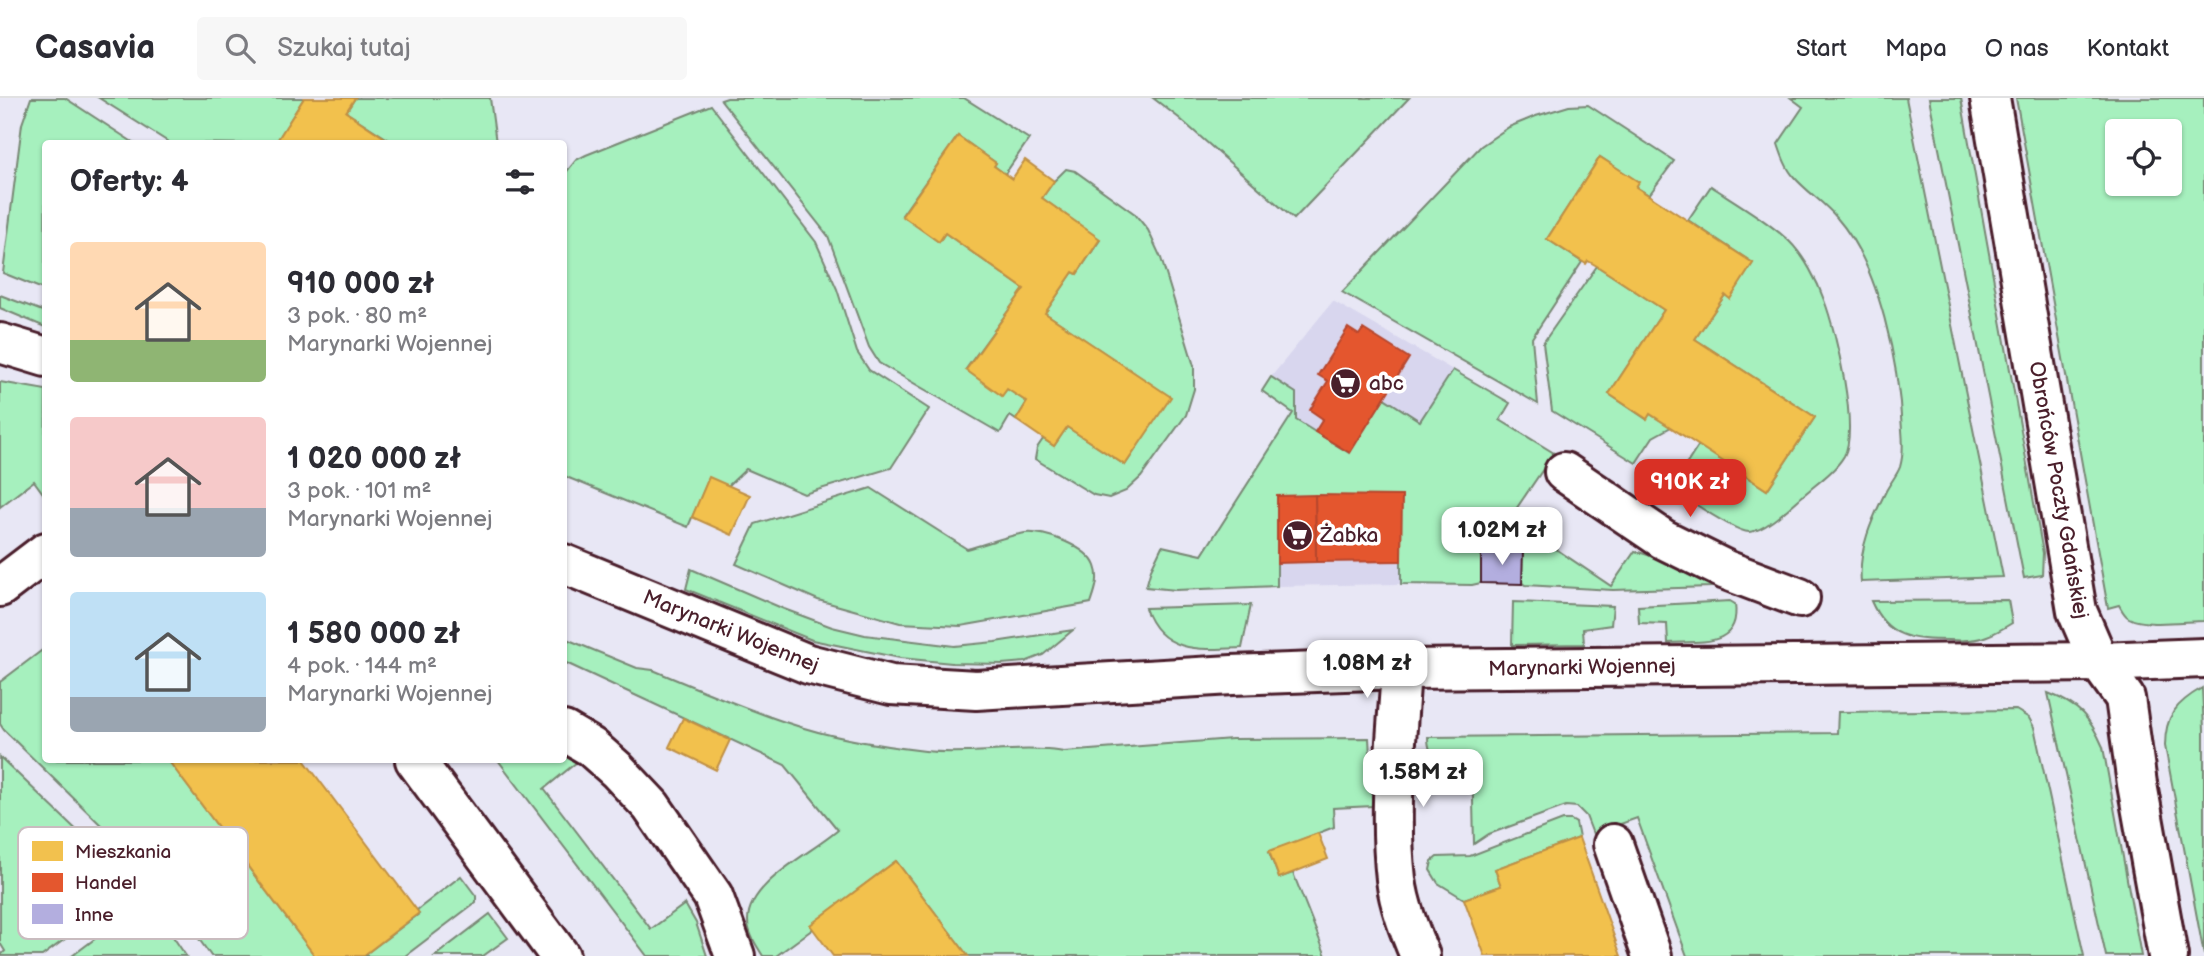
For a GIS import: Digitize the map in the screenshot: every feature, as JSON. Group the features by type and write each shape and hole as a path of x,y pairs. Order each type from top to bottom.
{"street":[{"name":"Obrońców Poczty Gdańskiej","path":"1990,98 2077,611 2099,662 2125,698 2137,784 2168,956"},
{"path":"0,343 42,356"},
{"path":"1564,472 1663,539 1726,570 1800,598"},
{"path":"0,587 42,555"},
{"name":"Marynarki Wojennej","path":"567,565 808,664 891,685 975,690 1232,675 1401,669 2099,662 2204,658"},
{"path":"1401,669 1393,825 1396,880 1408,926 1420,956"},
{"path":"567,733 591,747 651,806 712,896 735,956"},
{"path":"417,763 560,956"},
{"path":"1613,844 1652,956"}],"shaded area":[{"path":"1333,301 1453,370 1420,421 1384,398 1350,453 1296,420 1296,393 1271,377"},
{"path":"1277,496 1402,496 1401,584 1277,586"}],"green space":[{"path":"31,98 65,98 129,140 42,140 42,289 3,273 22,124"},
{"path":"99,98 304,98 278,140 165,140"},
{"path":"355,98 490,98 496,140 389,140 346,112"},
{"path":"964,98 1029,139 1005,174 994,166 996,163 958,136 902,215 939,242 945,233 1024,289 966,369 1002,395 1007,389 1027,402 1016,420 1010,416 1000,433 879,363 869,347 828,236 721,100"},
{"path":"1153,98 1409,98 1294,219"},
{"path":"1791,98 1906,98 2003,577 1861,582 1867,535 1901,463 1902,434 1897,377 1884,318 1865,263 1837,218 1794,177 1778,144 1803,107"},
{"path":"1929,98 1961,98 2043,553 2042,575 2024,578"},
{"path":"2016,98 2204,98 2204,621 2136,621 2124,614 2119,605 2108,608"},
{"path":"711,105 816,242 837,289 857,352 869,370 929,409 891,468 804,494 746,469 728,486 709,478 688,527 567,477 567,171 576,160"},
{"path":"1588,105 1674,161 1649,195 1636,187 1638,182 1600,157 1547,239 1582,262 1532,338 1538,404 1342,292 1481,146 1509,127 1536,116 1569,106"},
{"path":"1066,169 1075,171 1135,214 1148,230 1161,258 1194,366 1194,389 1186,415 1141,477 1126,491 1109,498 1094,495 1035,459 1037,448 1043,439 1054,446 1067,427 1125,465 1170,397 1045,313 1073,272 1077,274 1100,240 1042,198"},
{"path":"1711,186 1780,233 1805,261 1818,284 1829,314 1840,356 1847,403 1848,443 1844,456 1826,476 1779,516 1756,531 1749,532 1722,521 1671,488 1699,445 1767,490 1815,417 1695,339 1725,295 1730,298 1753,263 1688,220"},
{"path":"1597,266 1664,310 1609,394 1646,419 1650,414 1671,427 1653,437 1636,463 1552,411 1543,343"},
{"path":"0,295 42,311 42,326 0,308"},
{"path":"1453,370 1510,403 1500,420 1554,453 1510,518 1611,586 1635,551 1677,564 1717,583 1711,587 1613,590 1525,585 1481,551 1481,583 1401,584 1401,497 1277,496 1277,586 1176,590 1146,587 1162,546 1202,555 1293,413 1262,391 1271,377 1296,393 1296,420 1349,453 1384,398 1420,421"},
{"path":"0,382 42,389 42,492 34,481 0,507"},
{"path":"871,488 967,549 1025,533 1043,534 1075,546 1091,559 1095,566 1097,576 1091,603 961,626 900,623 818,600 736,564 755,524"},
{"path":"691,569 784,609 832,627 865,635 954,646 1073,630 1043,655 1025,662 952,663 900,658 812,640 686,589"},
{"path":"2008,600 2012,623 1997,632 1973,640 1923,639 1902,634 1885,623 1871,601"},
{"path":"1730,601 1735,604 1735,618 1725,635 1715,639 1668,643 1667,624 1639,623 1638,606"},
{"path":"1513,602 1613,606 1611,625 1583,629 1584,644 1512,645"},
{"path":"1251,605 1242,648 1227,649 1184,646 1172,641 1161,634 1152,623 1145,608"},
{"path":"567,639 637,668 653,670 737,705 804,728 925,751 1064,752 1232,739 1369,738 1373,806 1333,808 1334,827 1269,852 1279,878 1293,873 1326,956 968,956 896,861 811,925 813,929 776,956 763,956 748,926 751,907 758,894 783,870 838,830 785,765 567,663"},
{"path":"42,650 42,763 170,763 218,827 103,827 4,730 0,724 0,682"},
{"path":"2202,688 2204,955 2165,746 2167,726 2174,711 2185,699"},
{"path":"2048,693 2076,707 2088,720 2103,747 2141,956 2106,956"},
{"path":"2016,710 2029,718 2034,727 2084,956 1687,956 1637,818 1593,834 1586,816 1577,807 1566,806 1489,834 1474,844 1472,757 1436,757 1429,747 1428,737 1837,733 1838,712"},
{"path":"0,757 73,827 18,827 18,939 65,939 42,956 0,956 5,951 0,943"},
{"path":"567,757 577,762 544,789 651,929 685,904 696,923 707,956 647,956 500,763 567,763"},
{"path":"1563,820 1576,823 1579,838 1495,869 1501,886 1464,899 1438,883 1430,870 1432,861 1437,857 1470,856"},
{"path":"248,867 315,956 211,956 199,939 248,939"},
{"path":"461,876 476,896 476,902 405,956 363,956 419,914 417,910"},
{"path":"490,914 508,938 483,956 435,956"},
{"path":"95,939 175,939 186,956 72,956"}],"building: Mieszkania":[{"path":"304,98 355,98 346,112 388,140 278,140"},
{"path":"958,136 996,163 994,166 1012,179 1025,160 1054,181 1042,198 1100,239 1077,274 1073,272 1045,313 1171,397 1125,465 1067,427 1054,446 1016,420 1027,402 1007,389 1002,396 966,370 1024,289 945,233 939,242 902,216"},
{"path":"1600,157 1639,182 1636,187 1753,263 1730,299 1725,295 1695,339 1815,417 1767,490 1650,414 1647,419 1609,394 1664,310 1597,266 1588,261 1586,264 1547,239"},
{"path":"709,477 750,495 732,535 692,517"},
{"path":"683,718 730,740 716,770 669,747"},
{"path":"170,763 306,763 419,913 363,956 315,956 248,867 248,827 218,827"},
{"path":"1318,833 1328,859 1279,878 1269,851"},
{"path":"1579,838 1621,956 1485,956 1464,899 1501,886 1495,869"},
{"path":"896,861 968,956 833,956 810,925"}],"building: Handel":[{"path":"1348,328 1359,335 1363,329 1409,358 1350,453 1315,432 1323,419 1310,410 1328,381 1318,375"},
{"path":"1315,495 1402,496 1401,561 1316,562"},
{"path":"1315,495 1316,562 1277,563 1277,496"}],"building: Inne":[{"path":"1481,550 1523,550 1522,584 1481,583"}],"place":[{"name":"abc","path":"1346,383"},
{"name":"Żabka","path":"1297,535"}]}
